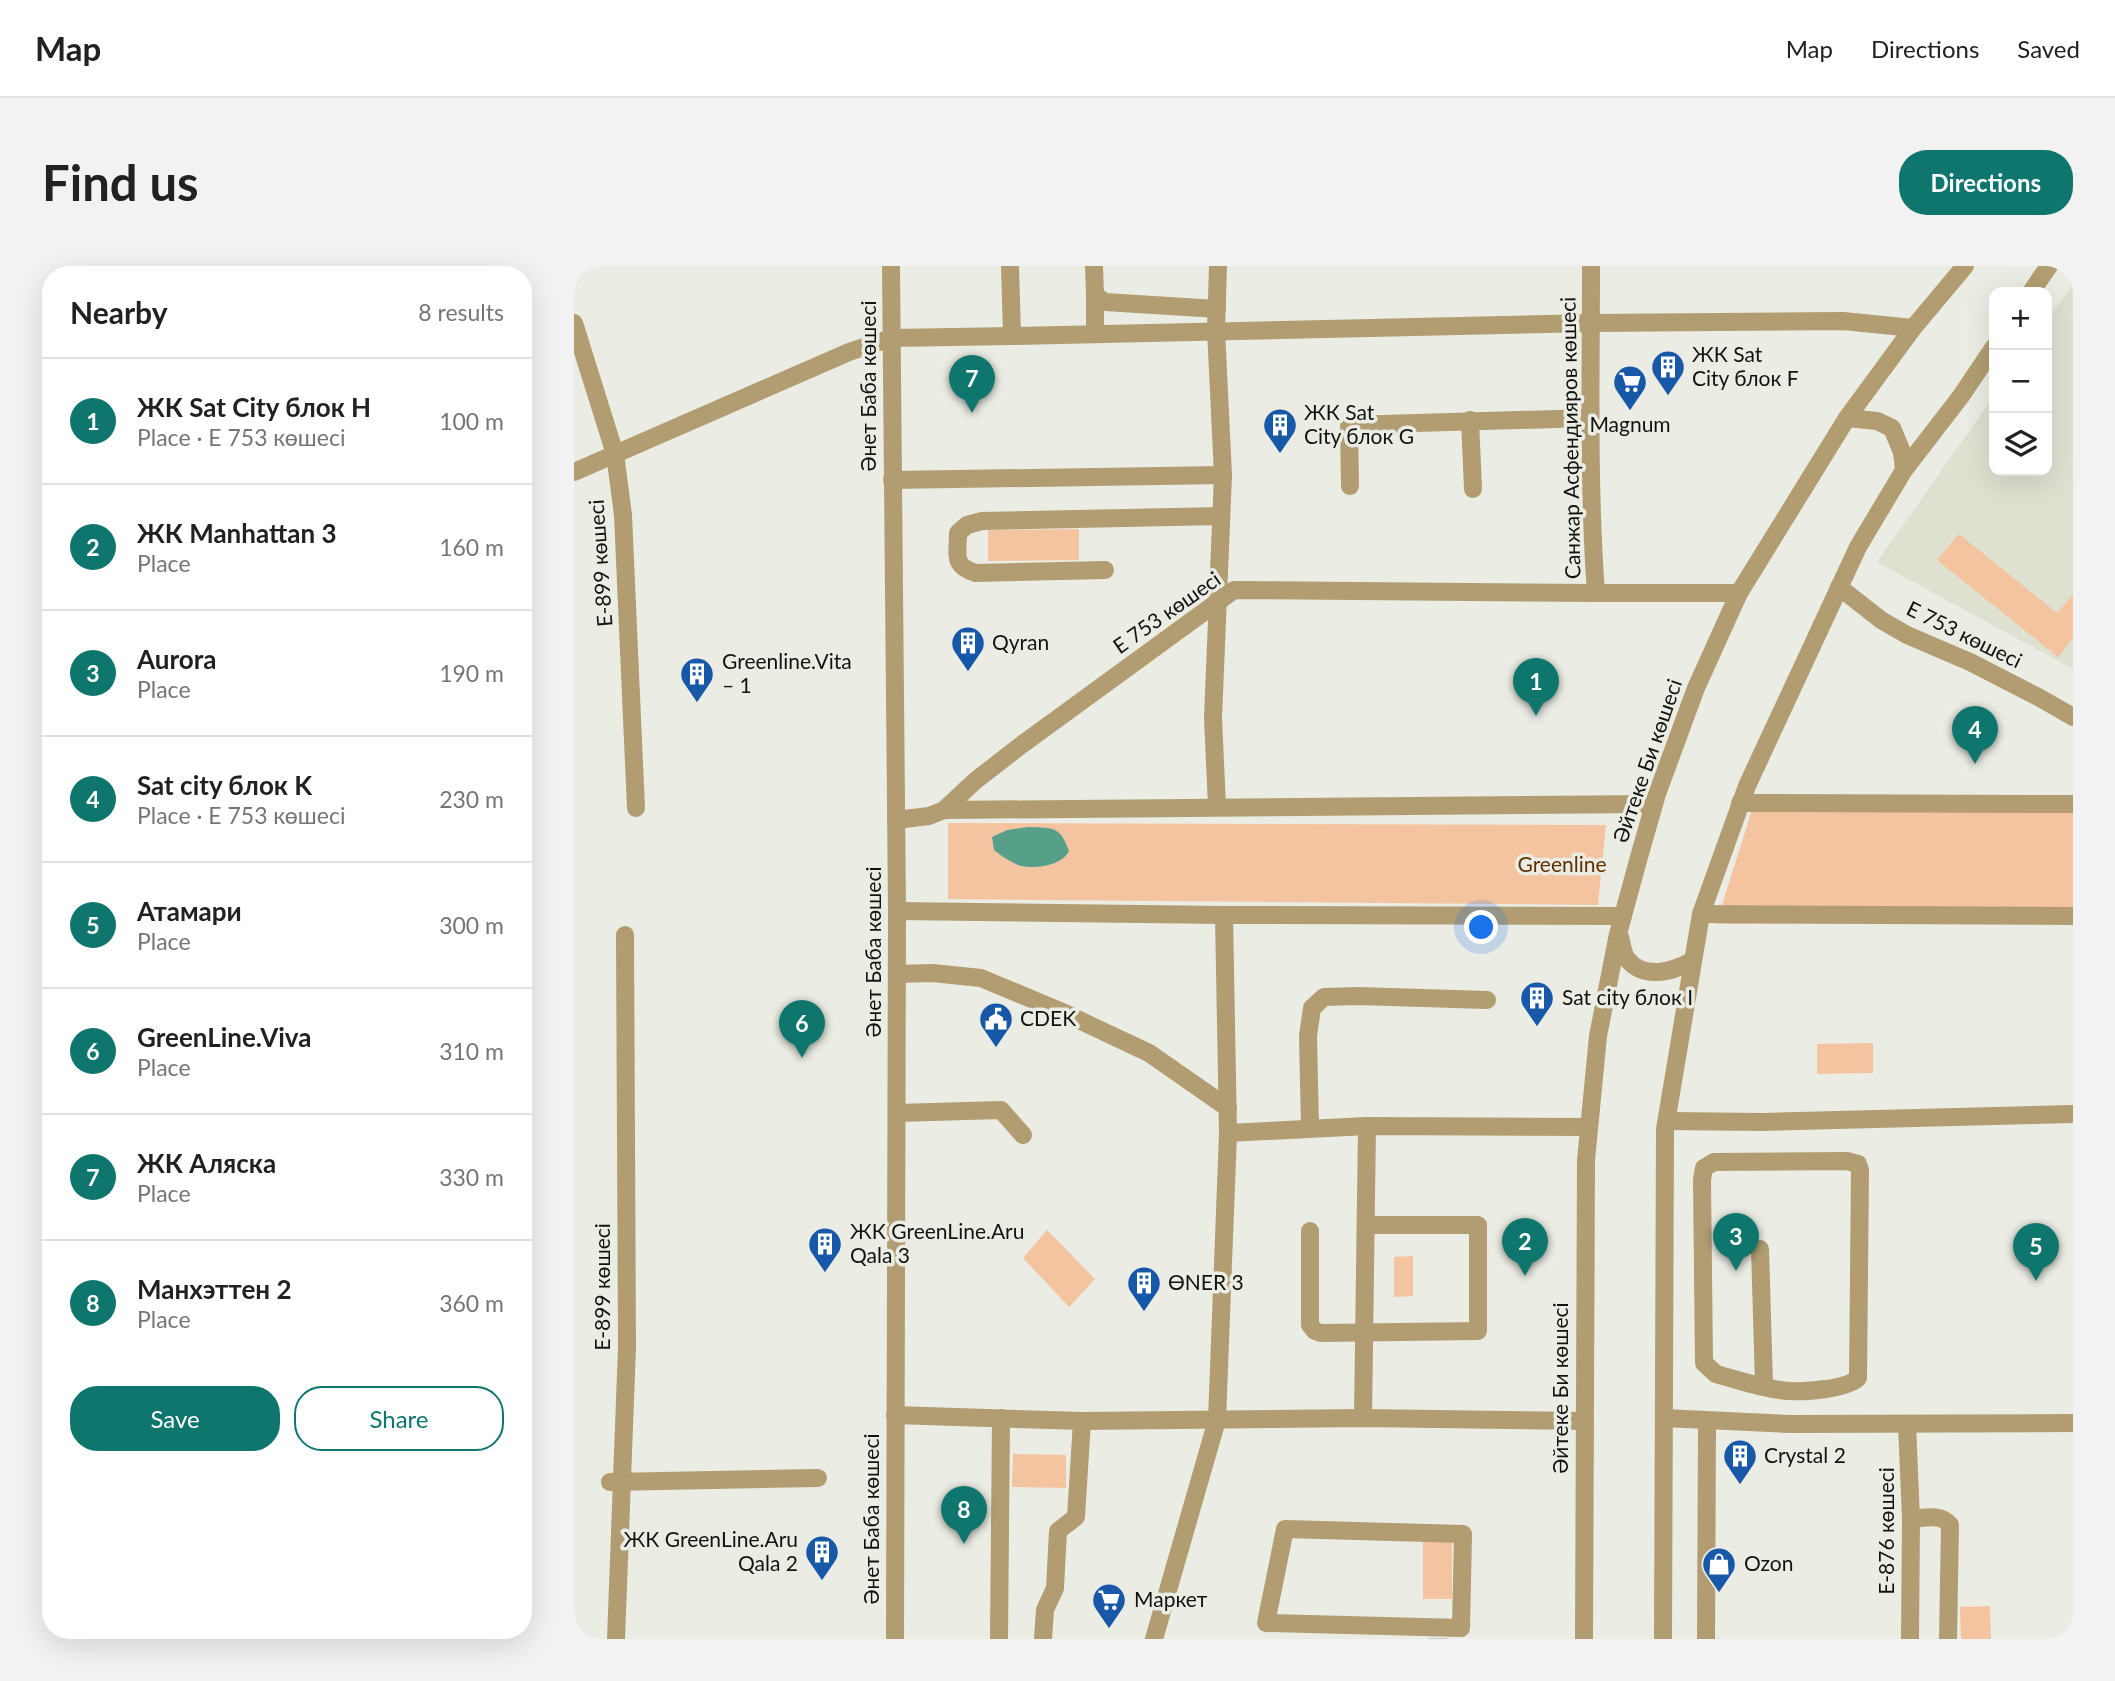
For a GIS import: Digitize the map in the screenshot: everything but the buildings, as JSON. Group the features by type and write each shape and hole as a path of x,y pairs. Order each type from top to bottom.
{"street":[{"name":"Әнет Баба көшесі","path":"891,266 897,911 895,1639"},
{"path":"1010,266 1012,336"},
{"path":"1094,266 1095,334"},
{"path":"1217,806 1213,718 1223,475 1216,330 1218,266"},
{"name":"Санжар Асфендияров көшесі","path":"1591,266 1590,418 1592,545 1596,593 1738,593"},
{"name":"Әйтеке Би көшесі","path":"1584,1639 1586,1160 1598,1036 1618,934 1654,804 1696,688 1738,593 1847,418 1913,328 1965,266"},
{"path":"2034,287 2049,266"},
{"path":"1095,295 1105,302 1217,309"},
{"path":"574,472 849,352 891,338 1591,323 1843,321 1913,328"},
{"name":"Е-899 көшесі","path":"574,323 615,454 623,514 636,808"},
{"path":"1664,1639 1667,1121 1700,914 1740,803 1858,547 1904,470 1961,396 1992,350"},
{"path":"1350,486 1349,425 1590,418"},
{"path":"1847,418 1877,421 1892,428 1902,452 1904,470"},
{"path":"1470,420 1473,489"},
{"path":"892,480 1223,475"},
{"path":"1105,570 976,573 963,569 957,561 958,533 967,525 982,521 1221,516"},
{"name":"Е 753 көшесі","path":"1839,587 1881,620 1907,635 1970,662 2073,717"},
{"name":"Е 753 көшесі","path":"896,820 929,816 944,810 975,781 1020,746 1234,590 1596,593"},
{"path":"1740,803 2073,804"},
{"path":"944,810 1654,804"},
{"path":"897,911 1623,916"},
{"path":"1700,914 2073,916"},
{"path":"1154,1639 1217,1420 1228,1133 1224,915"},
{"path":"1618,934 1626,958 1650,972 1672,970 1692,961"},
{"name":"Е-899 көшесі","path":"616,1639 616,1482 626,1347 625,936"},
{"path":"897,974 932,973 981,978 1149,1053 1228,1108"},
{"path":"1310,1128 1308,1036 1312,1008 1324,998 1358,996 1487,1000"},
{"path":"897,1114 1001,1110 1023,1135"},
{"path":"1667,1121 1763,1122 2073,1114"},
{"path":"1228,1133 1367,1126 1589,1127"},
{"path":"1363,1418 1367,1126"},
{"path":"1847,1161 1857,1164 1860,1170 1858,1378 1852,1384 1842,1387 1789,1391 1716,1374 1704,1363 1702,1180 1704,1168 1714,1162 1847,1161"},
{"path":"1310,1231 1310,1325 1315,1331 1478,1331 1478,1225 1366,1225"},
{"path":"1760,1249 1764,1385"},
{"path":"1789,1391 1790,1424"},
{"path":"895,1415 1082,1421 1363,1418 1583,1420"},
{"path":"999,1639 1001,1418"},
{"path":"1664,1418 1790,1424 2073,1423"},
{"path":"1043,1639 1045,1610 1055,1588 1058,1531 1076,1517 1082,1421"},
{"path":"1706,1639 1707,1421"},
{"name":"Е-876 көшесі","path":"1907,1424 1911,1519 1910,1639"},
{"path":"616,1482 818,1478"},
{"path":"1911,1519 1938,1517 1950,1525 1948,1639"},
{"path":"1285,1529 1462,1534 1461,1628 1438,1633 1266,1623 1285,1529"}],"shaded area":[{"path":"2073,284 2073,669 1877,562 1989,403 1989,476 2052,476 2052,314"},
{"path":"1028,827 1055,830 1069,851 1054,863 1031,867 1018,865 994,850 992,837 1007,830"}],"green space":[{"path":"1079,529 1079,560 988,561 988,530"},
{"path":"1959,534 2057,613 2073,595 2073,638 2058,657 1937,560"},
{"path":"2073,796 2073,923 1716,924 1756,797"},
{"name":"Greenline","path":"948,823 1606,825 1598,905 948,899"},
{"path":"1873,1043 1873,1073 1817,1074 1817,1044"},
{"path":"1047,1230 1095,1279 1069,1307 1023,1258"},
{"path":"1413,1256 1413,1296 1394,1297 1394,1257"},
{"path":"1013,1454 1066,1455 1066,1488 1012,1487"},
{"path":"1423,1542 1452,1542 1452,1599 1423,1599"},
{"path":"1990,1606 1991,1639 1961,1639 1960,1607"}],"place":[{"name":"ЖК Sat City блок F","path":"1668,397"},
{"name":"Magnum","path":"1630,412"},
{"name":"ЖК Аляска","path":"972,413"},
{"name":"ЖК Sat City блок G","path":"1280,455"},
{"name":"Qyran","path":"968,673"},
{"name":"Greenline.Vita – 1","path":"697,704"},
{"name":"ЖК Sat City блок H","path":"1536,716"},
{"name":"Sat city блок K","path":"1975,764"},
{"name":"Sat city блок I","path":"1537,1028"},
{"name":"CDEK","path":"996,1049"},
{"name":"GreenLine.Viva","path":"802,1058"},
{"name":"Aurora","path":"1736,1271"},
{"name":"ЖК GreenLine.Aru Qala 3","path":"825,1274"},
{"name":"ЖК Manhattan 3","path":"1525,1276"},
{"name":"Атамари","path":"2036,1281"},
{"name":"ӨNER 3","path":"1144,1313"},
{"name":"Crystal 2","path":"1740,1486"},
{"name":"Манхэттен 2","path":"964,1544"},
{"name":"ЖК GreenLine.Aru Qala 2","path":"822,1582"},
{"name":"Ozon","path":"1719,1594"},
{"name":"Маркет","path":"1109,1630"}]}
